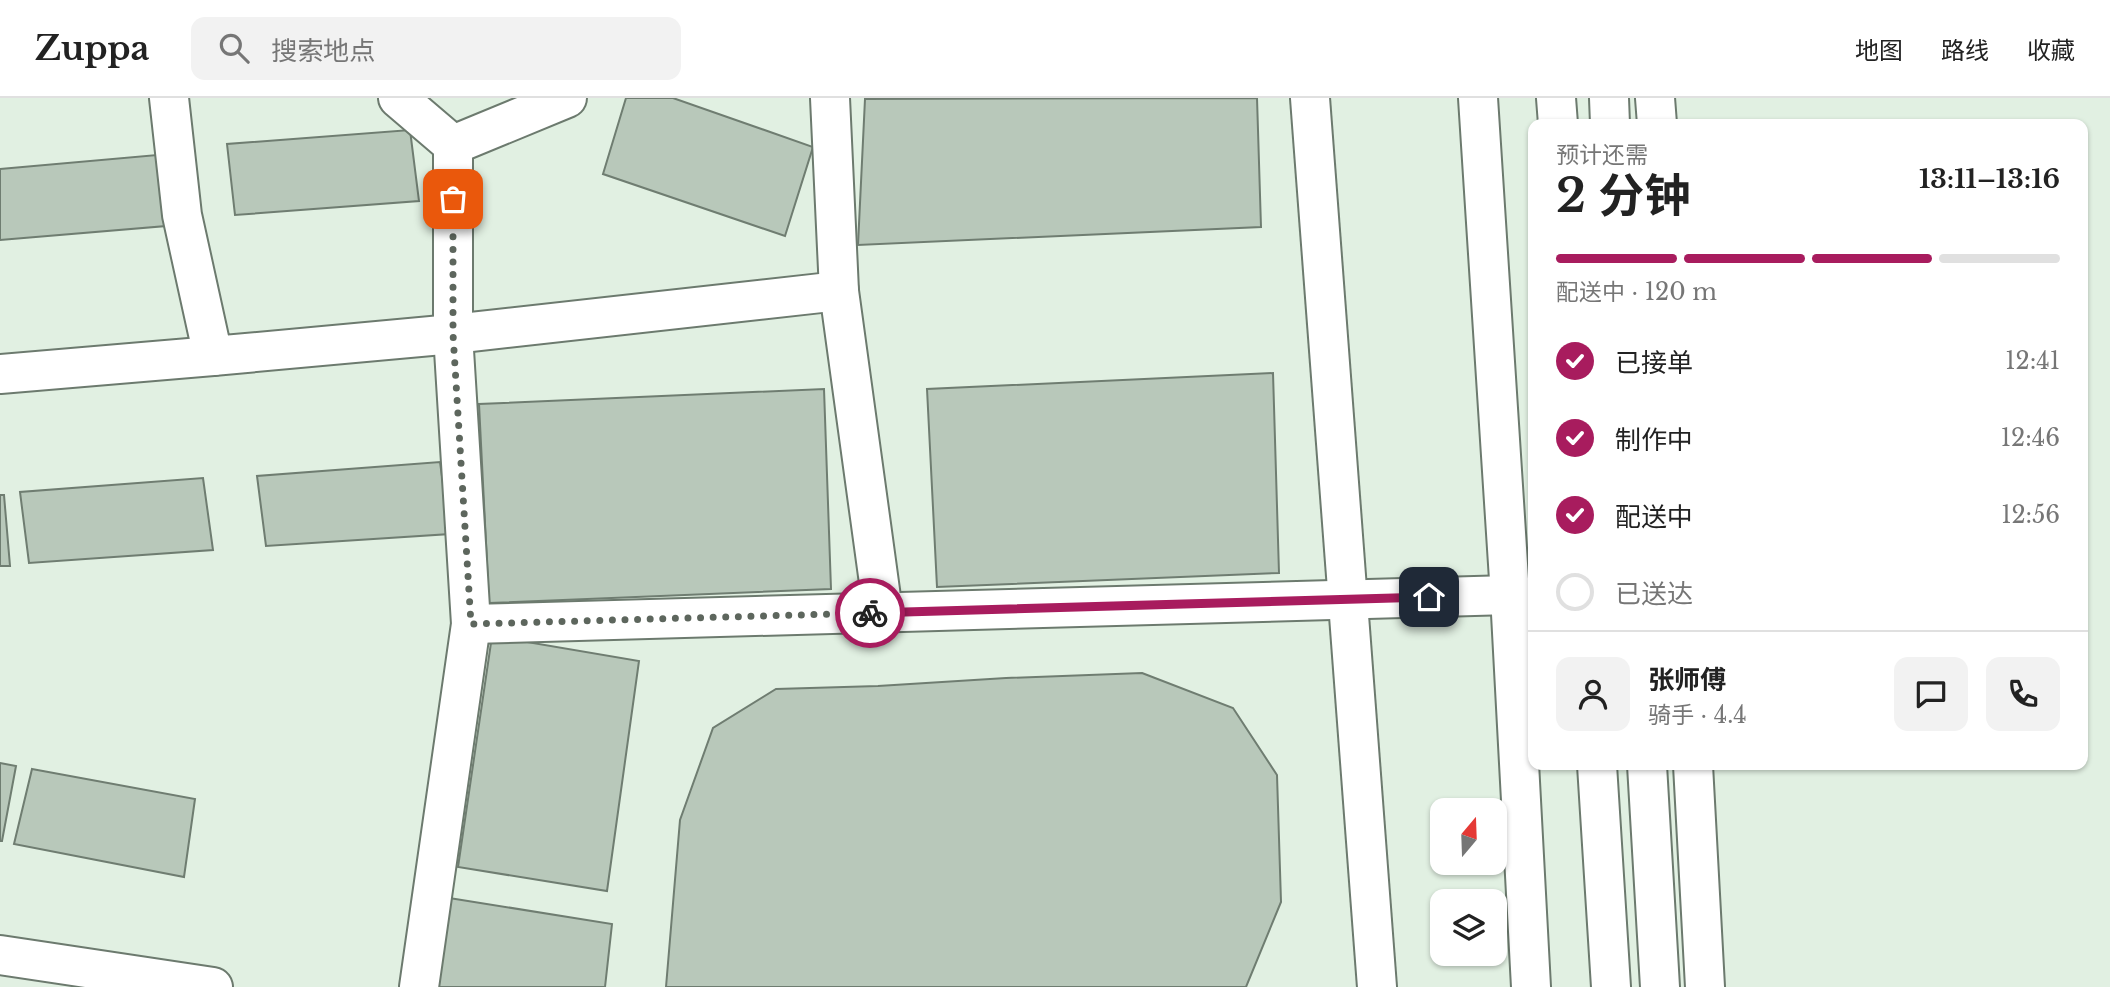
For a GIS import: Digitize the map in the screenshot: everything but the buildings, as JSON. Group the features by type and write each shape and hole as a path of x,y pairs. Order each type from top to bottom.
{"street":[{"path":"169,98 183,215 212,356"},
{"path":"398,98 453,145 453,334 471,624 419,987"},
{"path":"453,145 566,98"},
{"path":"830,98 839,291 883,612"},
{"path":"1310,98 1377,987"},
{"path":"1478,98 1510,595 1531,987"},
{"path":"1556,98 1558,119"},
{"path":"1609,98 1610,119"},
{"path":"1655,98 1657,119"},
{"path":"0,374 453,334 839,291"},
{"path":"471,624 1510,595"},
{"path":"1597,770 1611,987"},
{"path":"1647,770 1660,987"},
{"path":"1693,770 1705,987"},
{"path":"0,955 213,987"}],"way so far":[{"path":"453,199 453,334 471,624 870,613"}],"route":[{"path":"870,613 1429,597"}]}
